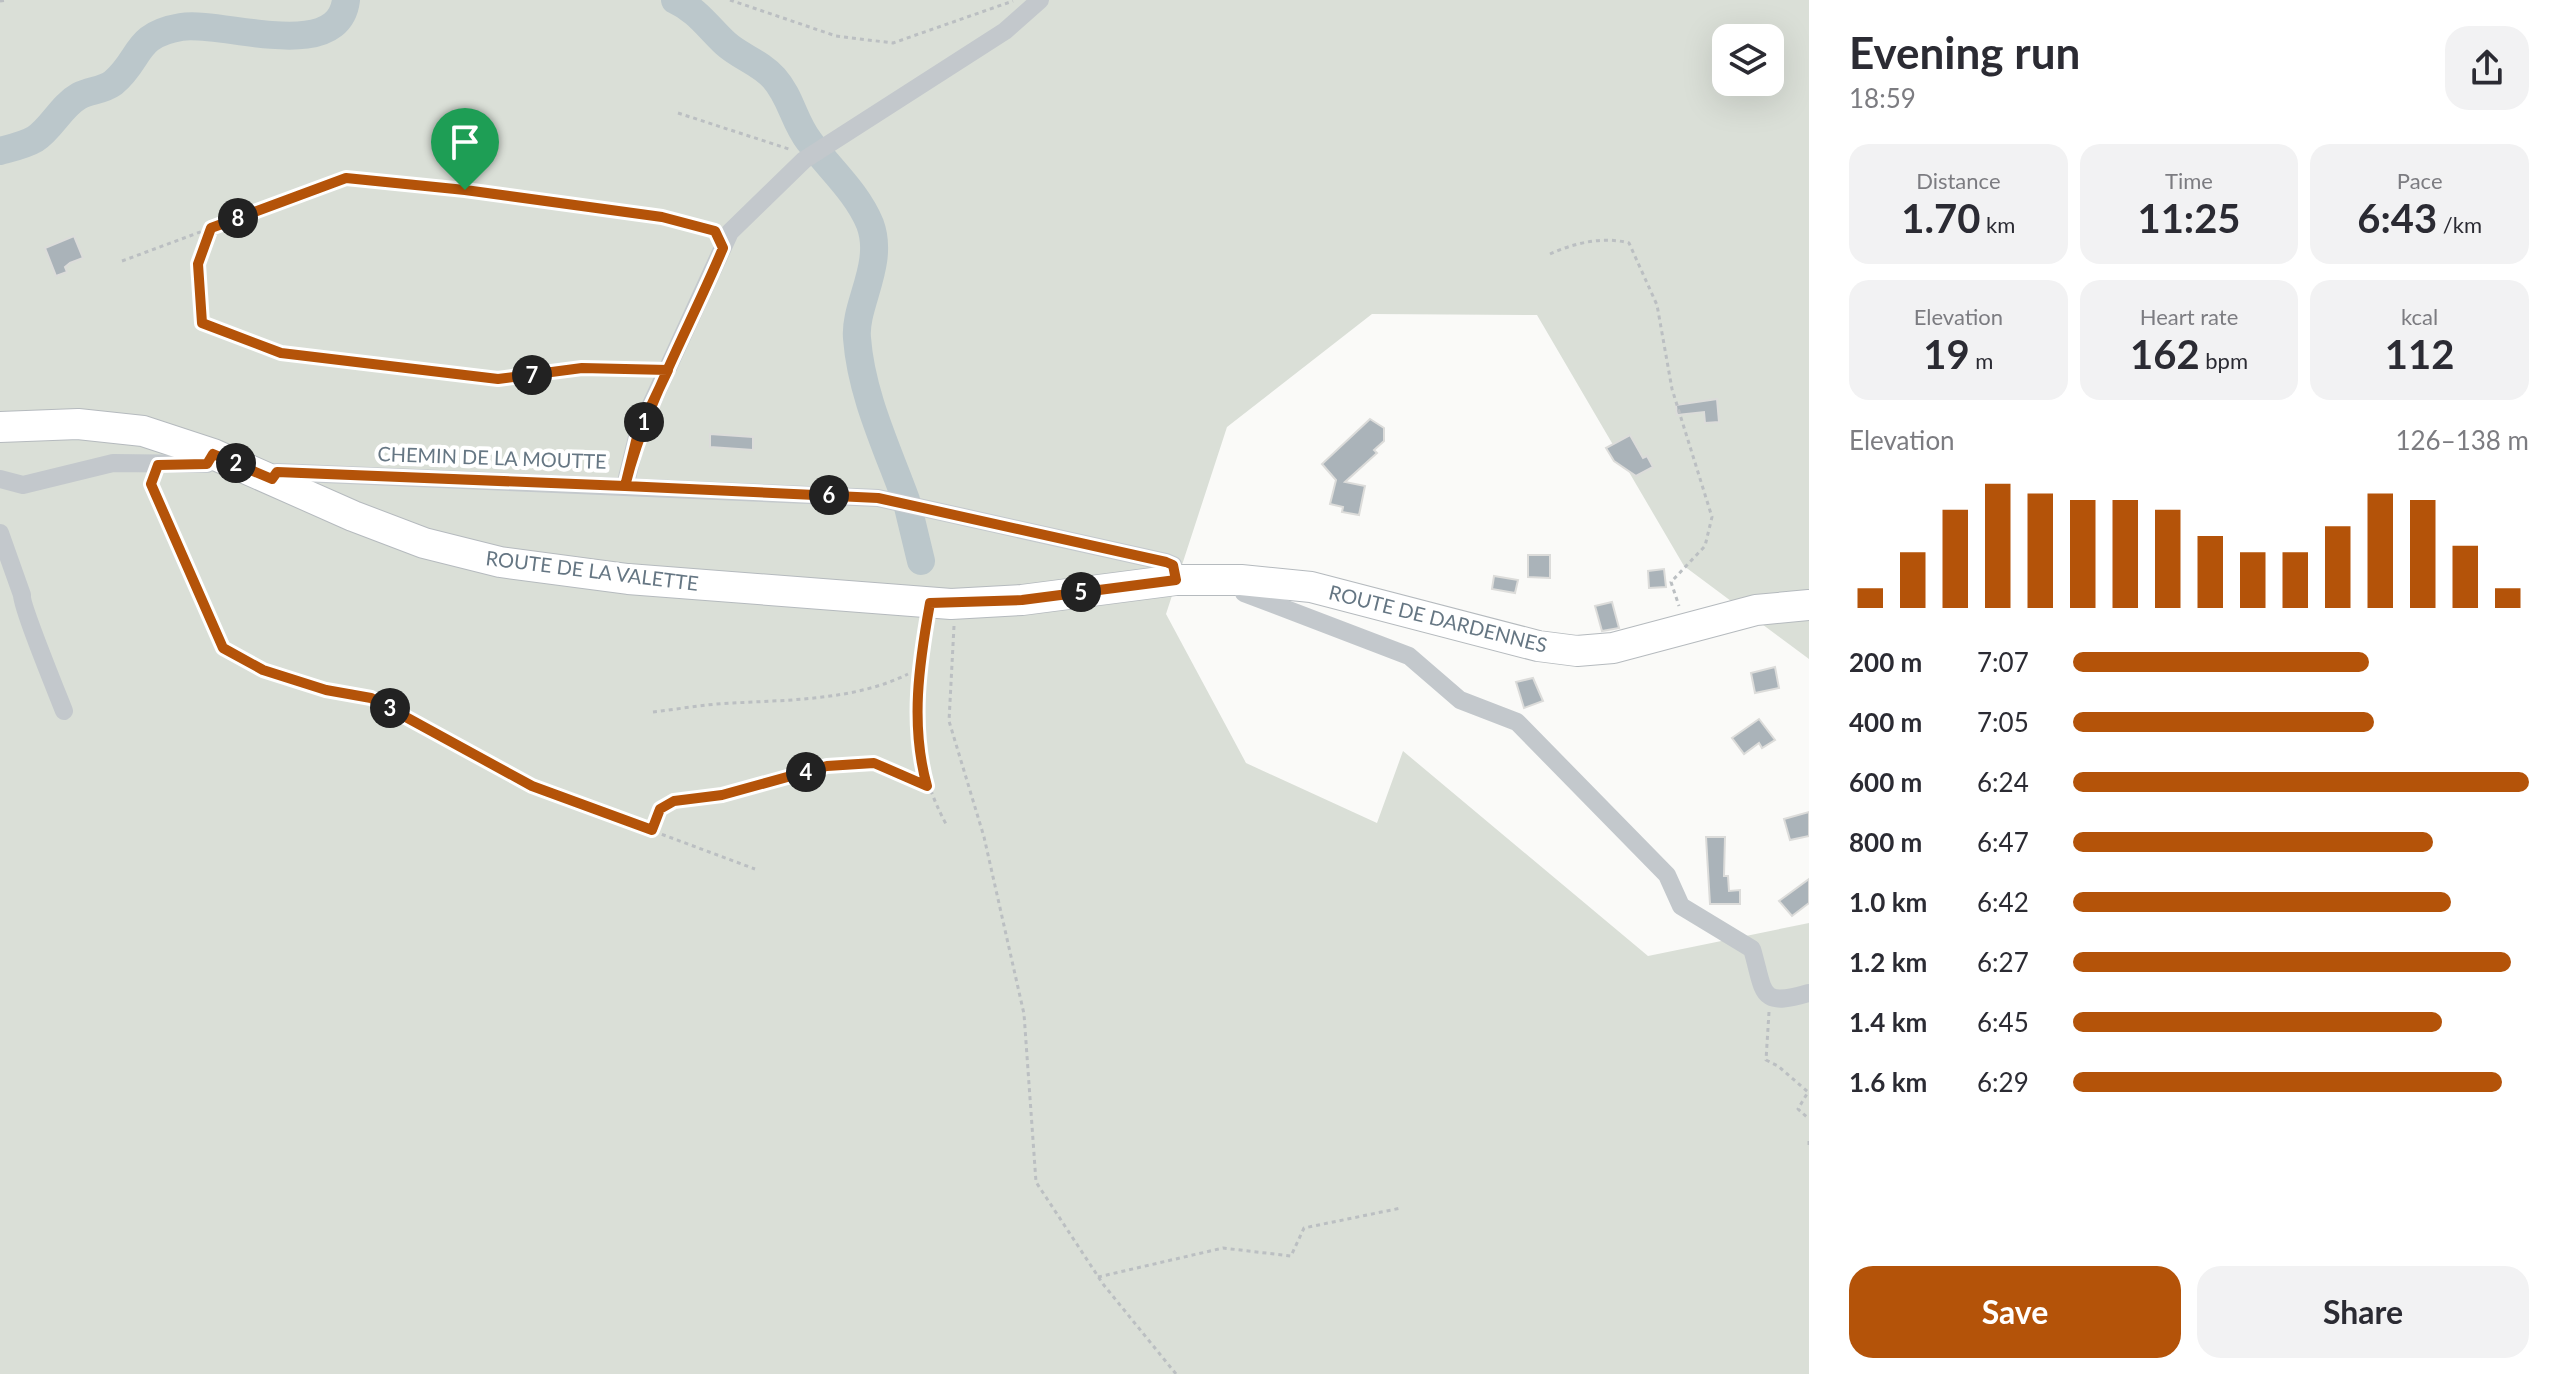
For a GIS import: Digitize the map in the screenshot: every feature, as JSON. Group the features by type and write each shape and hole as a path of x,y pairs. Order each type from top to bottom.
{"main road":[{"name":"ROUTE DE LA VALETTE","path":"0,427 78,424 143,431 213,454 353,516 424,543 500,562 628,579 940,603 1022,600 1176,580 1206,580"},
{"name":"ROUTE DE DARDENNES","path":"1206,580 1311,587 1538,646 1577,651 1613,648 1756,610 1809,605"}],"street":[{"name":"CHEMIN DE LA MOUTTE","path":"272,479 277,472 625,486 638,433 730,232 811,155 1005,31 1040,0"},
{"path":"0,479 23,485 113,463 207,464 213,454"},
{"path":"625,486 878,498 1166,562 1173,565 1176,580"},
{"path":"0,533 22,595 21,604 34,628 64,711"},
{"path":"1241,580 1244,593 1409,656 1460,700 1517,722 1659,865 1681,906 1752,949 1766,993 1772,1000 1809,993"}],"lane":[{"path":"918,669 940,603"}],"path":[{"path":"0,1 7,0"},
{"path":"730,0 836,36 893,43 1015,0"},
{"path":"678,113 811,155"},
{"path":"122,261 346,178 465,190 662,217 715,231 723,248"},
{"path":"211,228 198,264 202,323 281,353 498,379 582,368 668,370"},
{"path":"1550,254 1570,244 1616,240 1629,243 1657,305 1672,389 1712,517 1705,546 1671,582 1687,629"},
{"path":"158,465 151,484 223,648 263,670 326,690 371,698 532,786 755,869"},
{"path":"940,603 954,623 949,721 984,837 1024,1014 1036,1182 1098,1277 1176,1374"},
{"path":"653,712 777,702 849,691 897,679 918,669 921,764 927,786 946,824"},
{"path":"652,830 660,809 674,801 722,795 827,766 874,763 927,786"},
{"path":"1772,1000 1766,1024 1766,1060 1778,1066 1808,1092 1798,1109 1809,1119"},
{"path":"1809,1141 1809,1147"},
{"path":"1098,1277 1223,1248 1291,1256 1304,1228 1401,1208"}],"shaded area":[{"path":"0,0 1809,0 1809,659 1684,566 1537,315 1372,314 1227,427 1166,614 1246,763 1377,823 1403,751 1648,956 1809,923 1809,1374 0,1374"}],"building":[{"path":"74,236 83,258 70,263 65,267 67,272 56,276 45,248"},
{"path":"1717,399 1719,422 1705,423 1704,412 1677,415 1676,405"},
{"path":"1370,419 1384,428 1384,441 1374,450 1377,453 1345,482 1365,486 1359,515 1342,512 1343,507 1330,504 1336,480 1322,464"},
{"path":"710,434 753,437 753,450 710,447"},
{"path":"1630,435 1643,458 1647,456 1653,467 1636,476 1614,461 1606,448"},
{"path":"1528,555 1550,555 1550,578 1528,577"},
{"path":"1664,569 1666,587 1649,588 1648,571"},
{"path":"1494,576 1518,580 1515,593 1492,589"},
{"path":"1612,602 1619,628 1602,631 1595,606"},
{"path":"1775,667 1779,688 1755,693 1751,673"},
{"path":"1533,678 1543,701 1524,708 1516,682"},
{"path":"1759,719 1775,740 1762,748 1759,743 1744,754 1732,738"},
{"path":"1809,812 1809,836 1790,840 1784,819"},
{"path":"1706,837 1725,837 1724,876 1728,876 1729,891 1740,890 1740,904 1710,904"},
{"path":"1809,879 1809,903 1792,916 1779,901"}],"waterway":[{"path":"0,151 35,139 73,100 113,83 146,42 165,31 200,26 301,35 323,31 338,20 346,0"},
{"path":"675,0 696,14 731,48 774,78 785,93 804,134 850,191 870,224 874,254 857,325 859,359 876,420 906,500"},
{"path":"908,507 921,561"}],"route":[{"path":"465,190 346,178 211,228 198,264 202,323 281,353 498,379 582,368 668,370 638,433 625,486 878,498 949,511 1166,562 1173,565 1176,580 983,604 930,603 916,681 921,764 927,786 874,763 827,766 722,795 674,801 660,809 652,830 532,786 371,698 326,690 263,670 223,648 212,628 151,484 158,465 207,464 213,454 272,479 277,472 625,486 638,433 699,305 723,248 715,231 662,217 465,190"}]}
